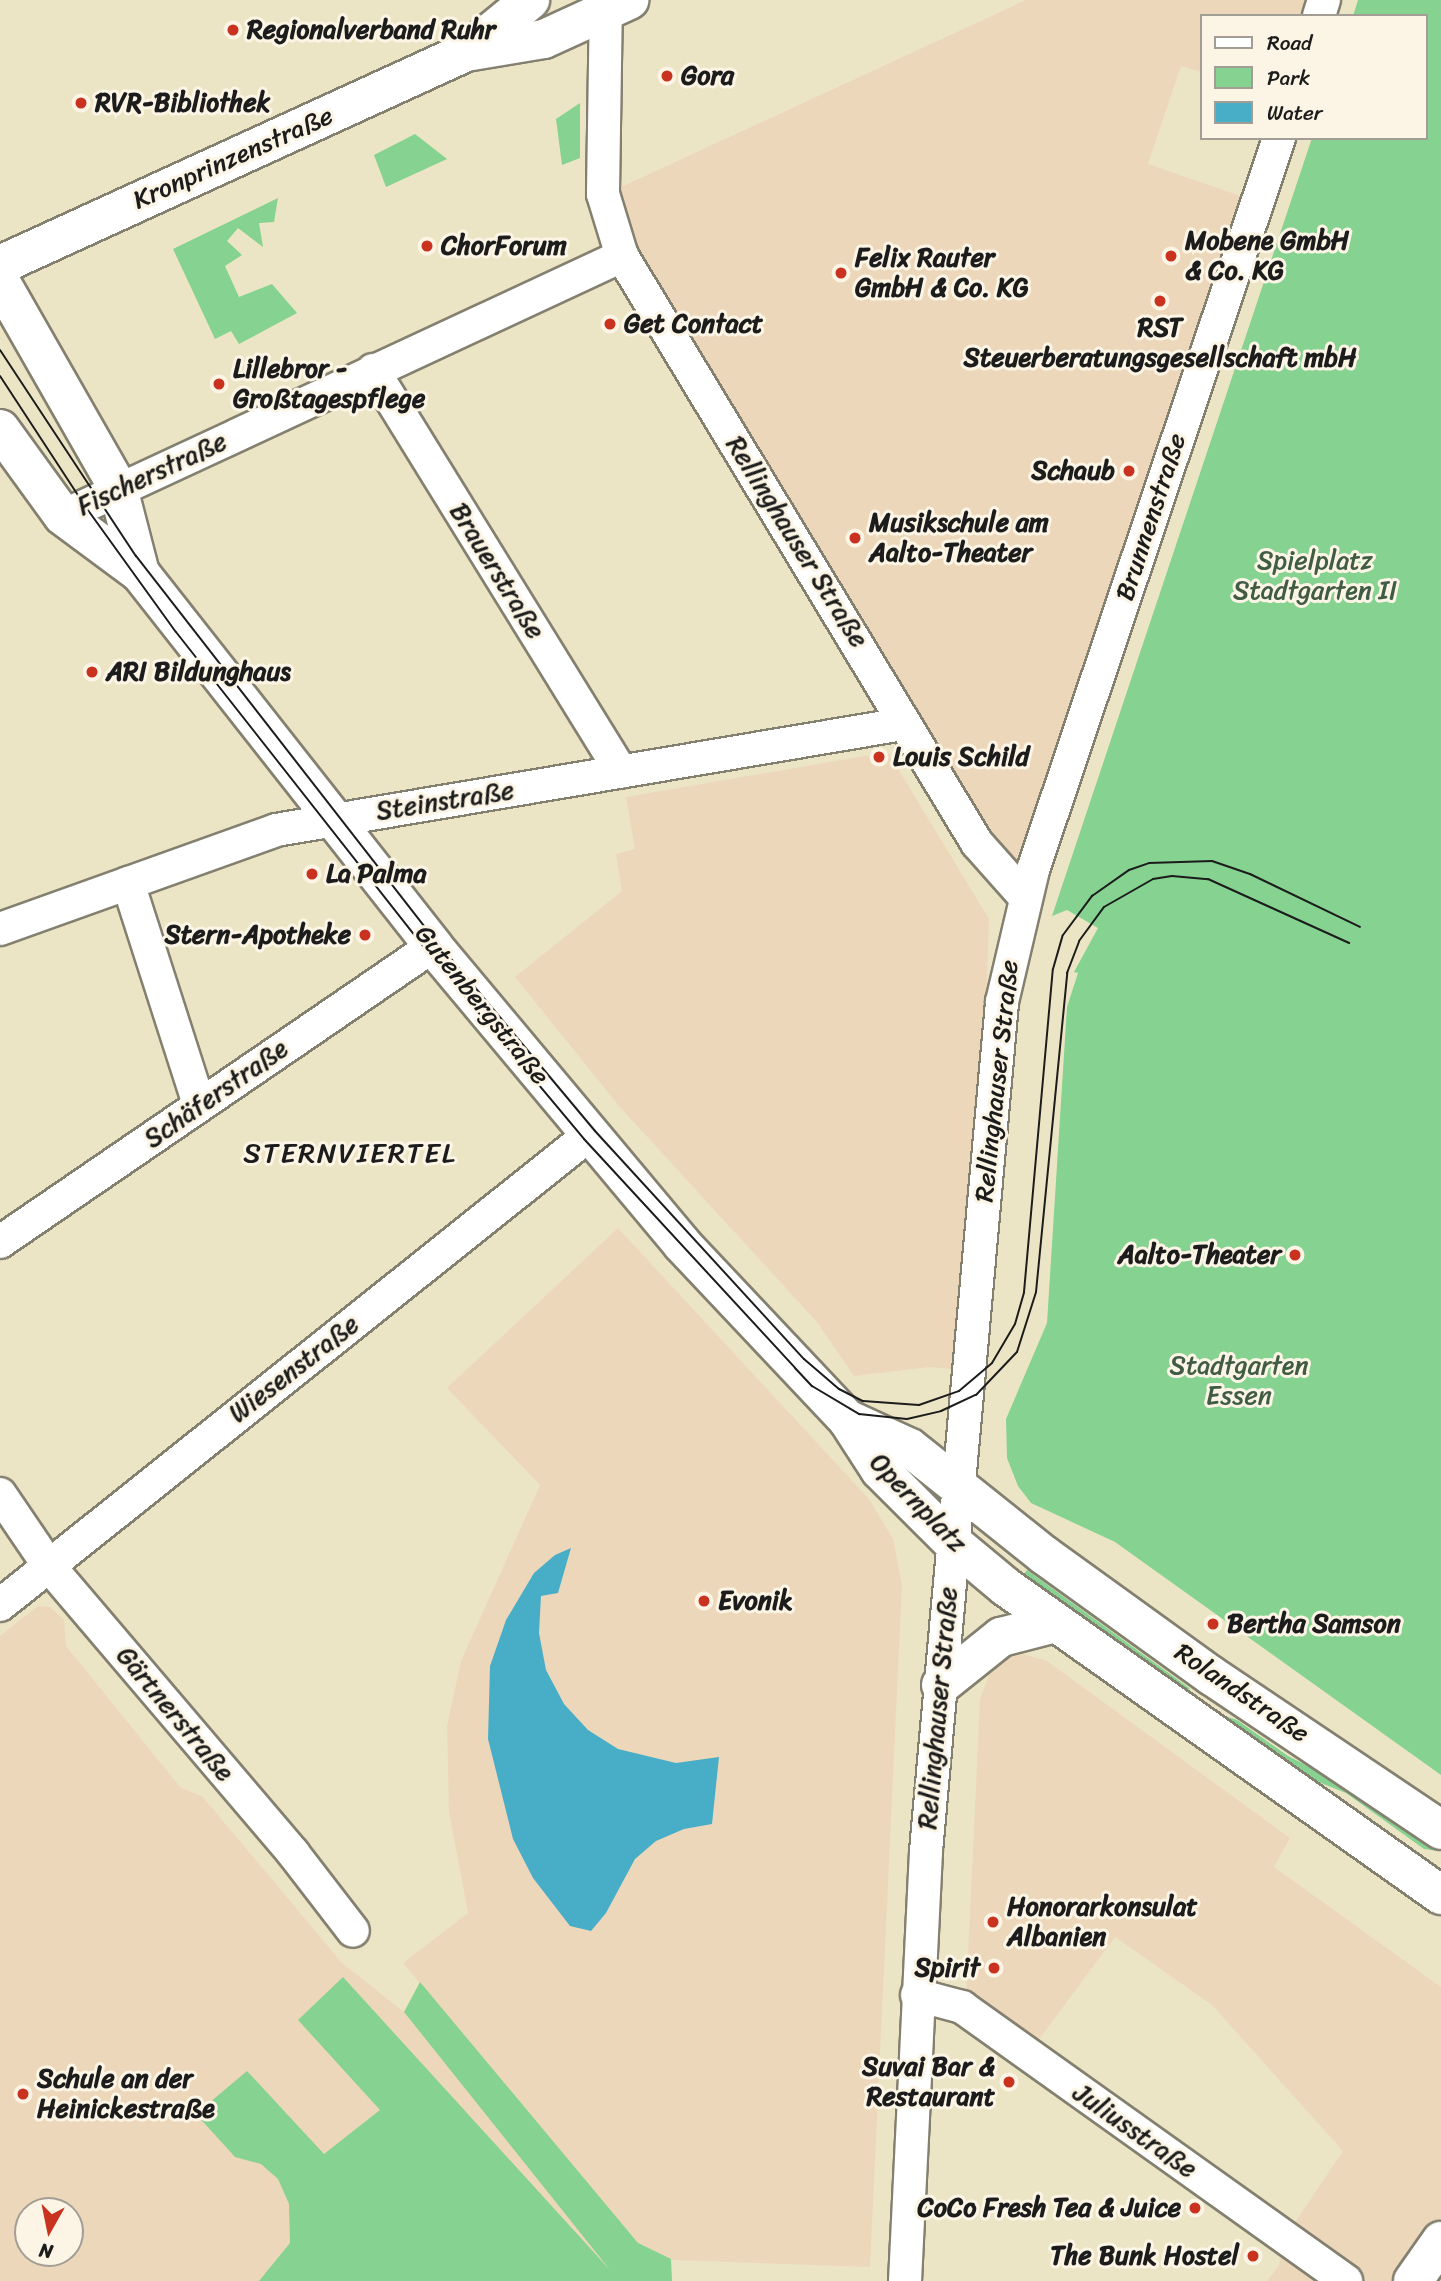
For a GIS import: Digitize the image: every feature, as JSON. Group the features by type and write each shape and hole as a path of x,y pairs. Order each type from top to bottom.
{"street":[{"name":"Kronprinzenstraße","path":"0,265 466,52 530,0"},
{"name":"Kronprinzenstraße","path":"466,52 544,39 614,4"},
{"name":"Rellinghauser Straße","path":"614,4 603,194 622,256 883,682 903,724 977,843 1024,896 1002,1002 952,1542 917,1994 905,2281"},
{"name":"Brunnenstraße","path":"1024,896 1278,140"},
{"name":"Fischerstraße","path":"63,516 118,488 622,256"},
{"name":"Gutenbergstraße","path":"0,281 118,488 140,573"},
{"name":"Brauerstraße","path":"373,370 621,772"},
{"name":"Gutenbergstraße","path":"0,429 63,516 140,573 331,820 589,1135 690,1253 847,1419"},
{"name":"Steinstraße","path":"0,929 276,831 903,724"},
{"path":"128,883 199,1104"},
{"name":"Schäferstraße","path":"0,1242 433,946"},
{"name":"Wiesenstraße","path":"0,1605 589,1135"},
{"name":"Opernplatz","path":"847,1419 910,1448 1044,1555"},
{"name":"Opernplatz","path":"847,1419 880,1470 952,1542 1056,1623"},
{"name":"Gärtnerstraße","path":"0,1494 49,1566 293,1853 353,1931"},
{"name":"Rolandstraße","path":"1044,1555 1212,1676 1441,1830"},
{"path":"941,1685 1001,1637 1056,1623"},
{"name":"Rolandstraße","path":"1056,1623 1438,1889"},
{"name":"Juliusstraße","path":"917,1994 962,2007 1346,2281"},
{"path":"1413,2281 1441,2241"}],"shaded area":[{"path":"1026,0 1321,0 1317,14 1200,14 1200,72 1181,66 1148,164 1252,200 1023,884 982,839 624,255 606,194"},
{"path":"888,752 989,919 986,1007 960,1370 930,1367 854,1376 817,1322 619,1106 515,977 622,891 616,854 635,849 626,797"},
{"path":"618,1228 869,1499 893,1539 902,1585 870,2267 670,2260 638,2243 403,1963 468,1913 449,1812 447,1726 461,1661 540,1485 447,1388"},
{"path":"38,1606 50,1607 64,1620 66,1646 181,1788 202,1796 342,1963 404,2012 620,2281 0,2281 0,1636"},
{"path":"1023,1654 1047,1661 1290,1838 1274,1867 1441,1987 1441,2281 1267,2281 1278,2267 1290,2230 1343,2151 1212,2005 1115,1937 1031,2050 966,2000 980,1699 989,1675 1007,1658"}],"green space":[{"name":"Stadtgarten Essen","path":"1358,0 1441,0 1441,1775 1115,1542 1031,1503 1018,1486 1007,1458 1006,1419 1047,1323 1067,1007 1078,973 1074,972 1098,928 1067,910 1052,916 1311,140 1427,140 1427,14 1354,14"},
{"path":"580,103 580,158 562,165 556,119"},
{"path":"415,134 447,159 386,187 374,155"},
{"path":"278,198 274,222 259,223 263,247 238,228 227,241 242,255 225,266 239,297 272,284 297,313 239,344 231,331 215,339 173,249"},
{"path":"1027,1570 1190,1688 1181,1699 1019,1581"},
{"path":"1213,1712 1237,1720 1288,1756 1337,1781 1438,1851 1424,1849 1346,1793 1301,1775"},
{"path":"343,1977 610,2270 404,2012 420,1982 638,2243 671,2259 672,2281 259,2281 290,2243 289,2204 278,2179 261,2164 235,2157 196,2114 247,2071 324,2154 380,2110 298,2020"}],"water":[{"path":"571,1548 558,1593 541,1596 539,1633 546,1670 564,1704 588,1730 618,1749 676,1763 719,1757 712,1824 684,1829 656,1841 635,1859 606,1913 591,1931 570,1926 533,1878 513,1839 488,1739 490,1666 506,1620 534,1573 555,1555"}],"tram line":[{"path":"0,350 136,556 437,942 595,1131 804,1359 839,1389 863,1401 919,1405 959,1391 992,1363 1015,1324 1024,1292 1053,969 1063,935 1092,896 1129,870 1149,863 1212,861 1250,874 1360,927"},
{"path":"0,376 85,506 176,632 426,950 584,1139 795,1368 812,1386 859,1414 907,1419 941,1411 976,1395 1017,1352 1036,1292 1067,973 1079,941 1104,907 1153,879 1172,876 1208,879 1349,943"}],"place":[{"name":"Regionalverband Ruhr","path":"233,30"},
{"name":"Gora","path":"667,76"},
{"name":"RVR-Bibliothek","path":"81,103"},
{"name":"ChorForum","path":"427,246"},
{"name":"Mobene GmbH & Co. KG","path":"1171,256"},
{"name":"Felix Rauter GmbH & Co. KG","path":"841,273"},
{"name":"RST Steuerberatungsgesellschaft mbH","path":"1160,301"},
{"name":"Get Contact","path":"610,324"},
{"name":"Lillebror - Großtagespflege","path":"219,384"},
{"name":"Schaub","path":"1129,471"},
{"name":"Musikschule am Aalto-Theater","path":"855,538"},
{"name":"ARI Bildunghaus","path":"92,672"},
{"name":"Louis Schild","path":"879,757"},
{"name":"La Palma","path":"312,874"},
{"name":"Stern-Apotheke","path":"365,935"},
{"name":"Aalto-Theater","path":"1295,1255"},
{"name":"Evonik","path":"704,1601"},
{"name":"Bertha Samson","path":"1213,1624"},
{"name":"Honorarkonsulat Albanien","path":"993,1922"},
{"name":"Spirit","path":"994,1968"},
{"name":"Suvai Bar & Restaurant","path":"1009,2082"},
{"name":"Schule an der Heinickestraße","path":"23,2094"},
{"name":"CoCo Fresh Tea & Juice","path":"1195,2208"},
{"name":"The Bunk Hostel","path":"1253,2256"}],"district":[{"name":"STERNVIERTEL","path":"350,1153"}],"park label":[{"name":"Spielplatz Stadtgarten II","path":"1315,576"}]}
